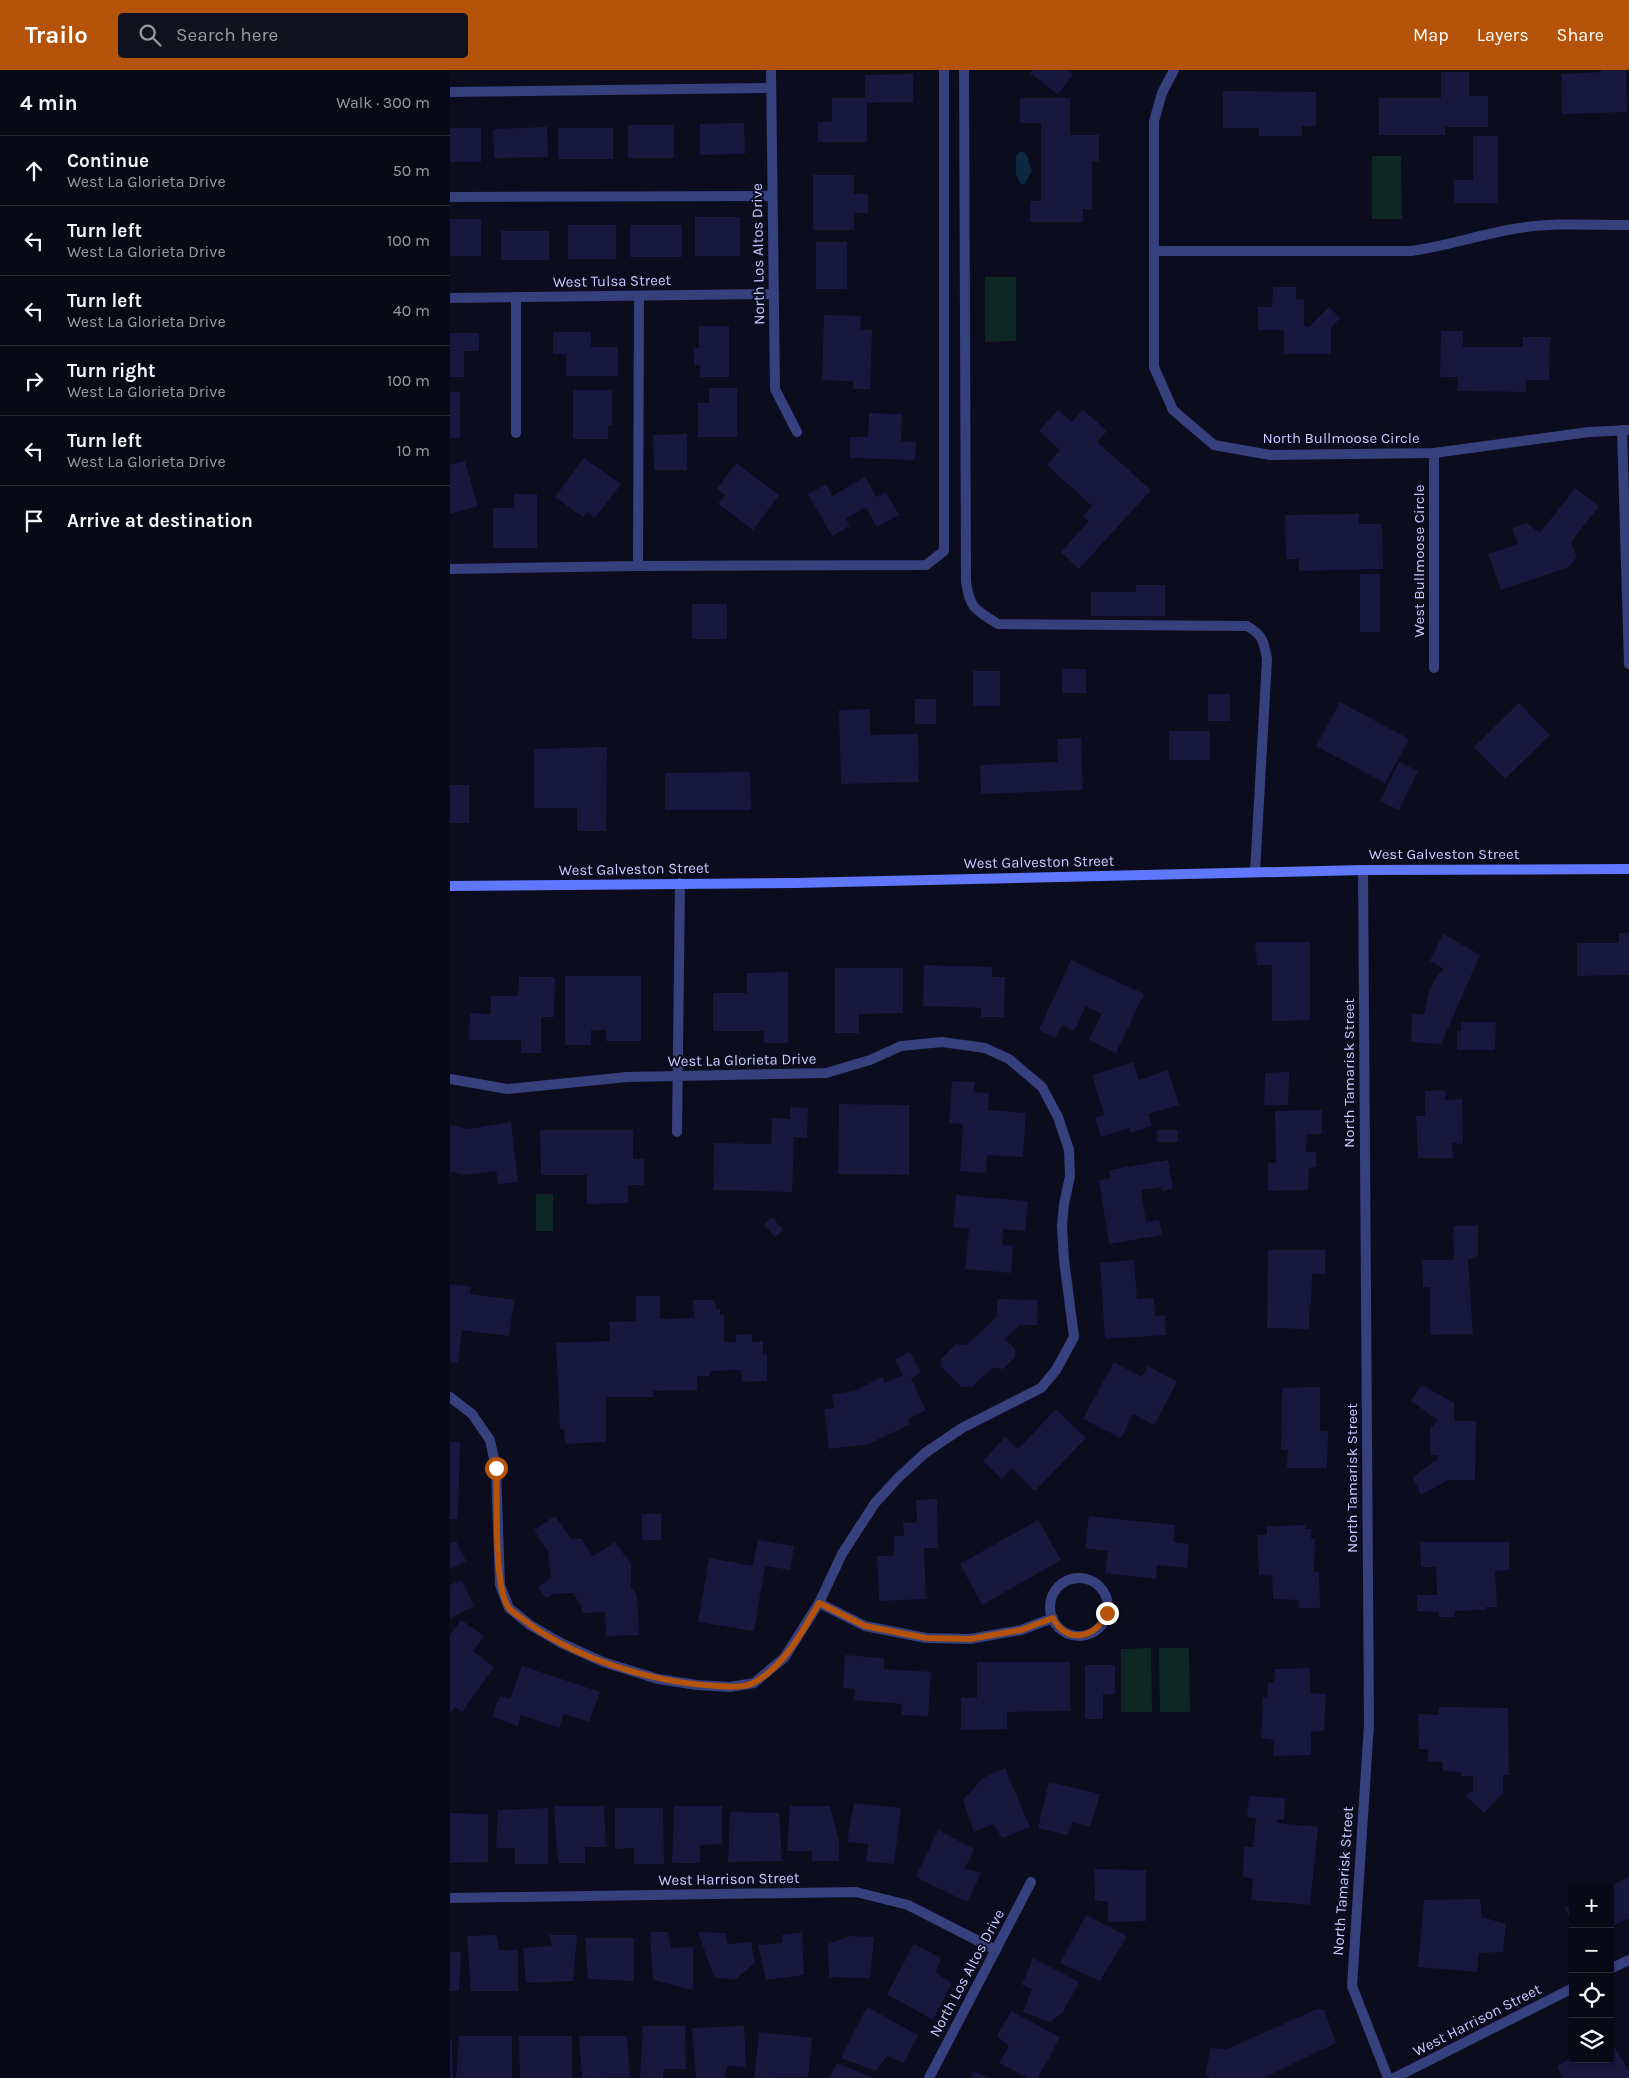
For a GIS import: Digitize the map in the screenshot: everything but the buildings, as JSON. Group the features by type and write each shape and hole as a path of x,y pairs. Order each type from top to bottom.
{"street":[{"name":"North Los Altos Drive","path":"771,70 775,389 797,432"},
{"path":"450,569 638,566 926,566 944,551 944,70"},
{"path":"964,70 966,581 968,597 973,607 998,624 1247,626 1259,633 1267,660 1255,872"},
{"name":"North Bullmoose Circle","path":"1174,70 1162,92 1154,121 1154,367 1173,410 1214,445 1270,455 1434,453 1589,432 1626,430"},
{"path":"450,92 771,88"},
{"path":"450,197 772,196"},
{"path":"1154,251 1411,252 1530,226 1629,225"},
{"name":"West Tulsa Street","path":"450,298 774,294"},
{"path":"638,566 639,296"},
{"path":"516,297 516,433"},
{"path":"1626,430 1629,664"},
{"name":"West Bullmoose Circle","path":"1434,453 1434,668"},
{"name":"West Galveston Street","path":"450,886 796,883 1363,870 1629,869"},
{"name":"North Tamarisk Street","path":"1363,870 1369,1724 1352,1986 1388,2078"},
{"path":"677,1132 680,883"},
{"name":"West La Glorieta Drive","path":"450,1079 508,1089 627,1077 826,1073 870,1060 900,1046 942,1042 985,1048 1009,1059 1042,1087 1058,1117 1069,1150 1070,1176 1064,1204 1062,1226 1064,1260 1074,1337 1056,1370 1041,1388 962,1428 925,1453 898,1478 875,1503 842,1554 819,1603 784,1658 754,1683 738,1686 698,1686 658,1679 603,1662 561,1643 530,1625 509,1608 500,1585 496,1468 490,1440 472,1414 450,1397"},
{"path":"1074,1578 1084,1578 1100,1587 1105,1595 1108,1604 1103,1622 1090,1633 1071,1634 1063,1630 1053,1618 1050,1605 1052,1596 1057,1587 1065,1581 1074,1578"},
{"path":"819,1603 865,1626 926,1638 970,1639 1021,1630 1053,1618"},
{"name":"North Los Altos Drive","path":"929,2078 1031,1882"},
{"name":"West Harrison Street","path":"450,1898 856,1892 908,1905 996,1950"},
{"path":"1614,1967 1629,1960"},
{"name":"West Harrison Street","path":"1394,2078 1569,1990"}],"green space":[{"path":"1372,156 1401,156 1402,219 1372,219"},
{"path":"985,277 1016,277 1016,341 985,342"},
{"path":"536,1194 553,1194 553,1231 536,1231"},
{"path":"1151,1648 1152,1712 1121,1712 1121,1649"},
{"path":"1159,1648 1189,1648 1190,1712 1160,1712"}],"water":[{"path":"1019,152 1026,154 1032,170 1024,185 1020,183 1016,174 1016,156"}],"route":[{"path":"496,1468 500,1585 509,1608 530,1625 561,1643 603,1662 658,1679 698,1686 730,1687 754,1683 784,1658 819,1603 865,1626 926,1638 970,1639 1021,1630 1053,1618 1055,1624 1063,1630 1071,1634 1080,1635 1097,1629 1107,1613"}]}
